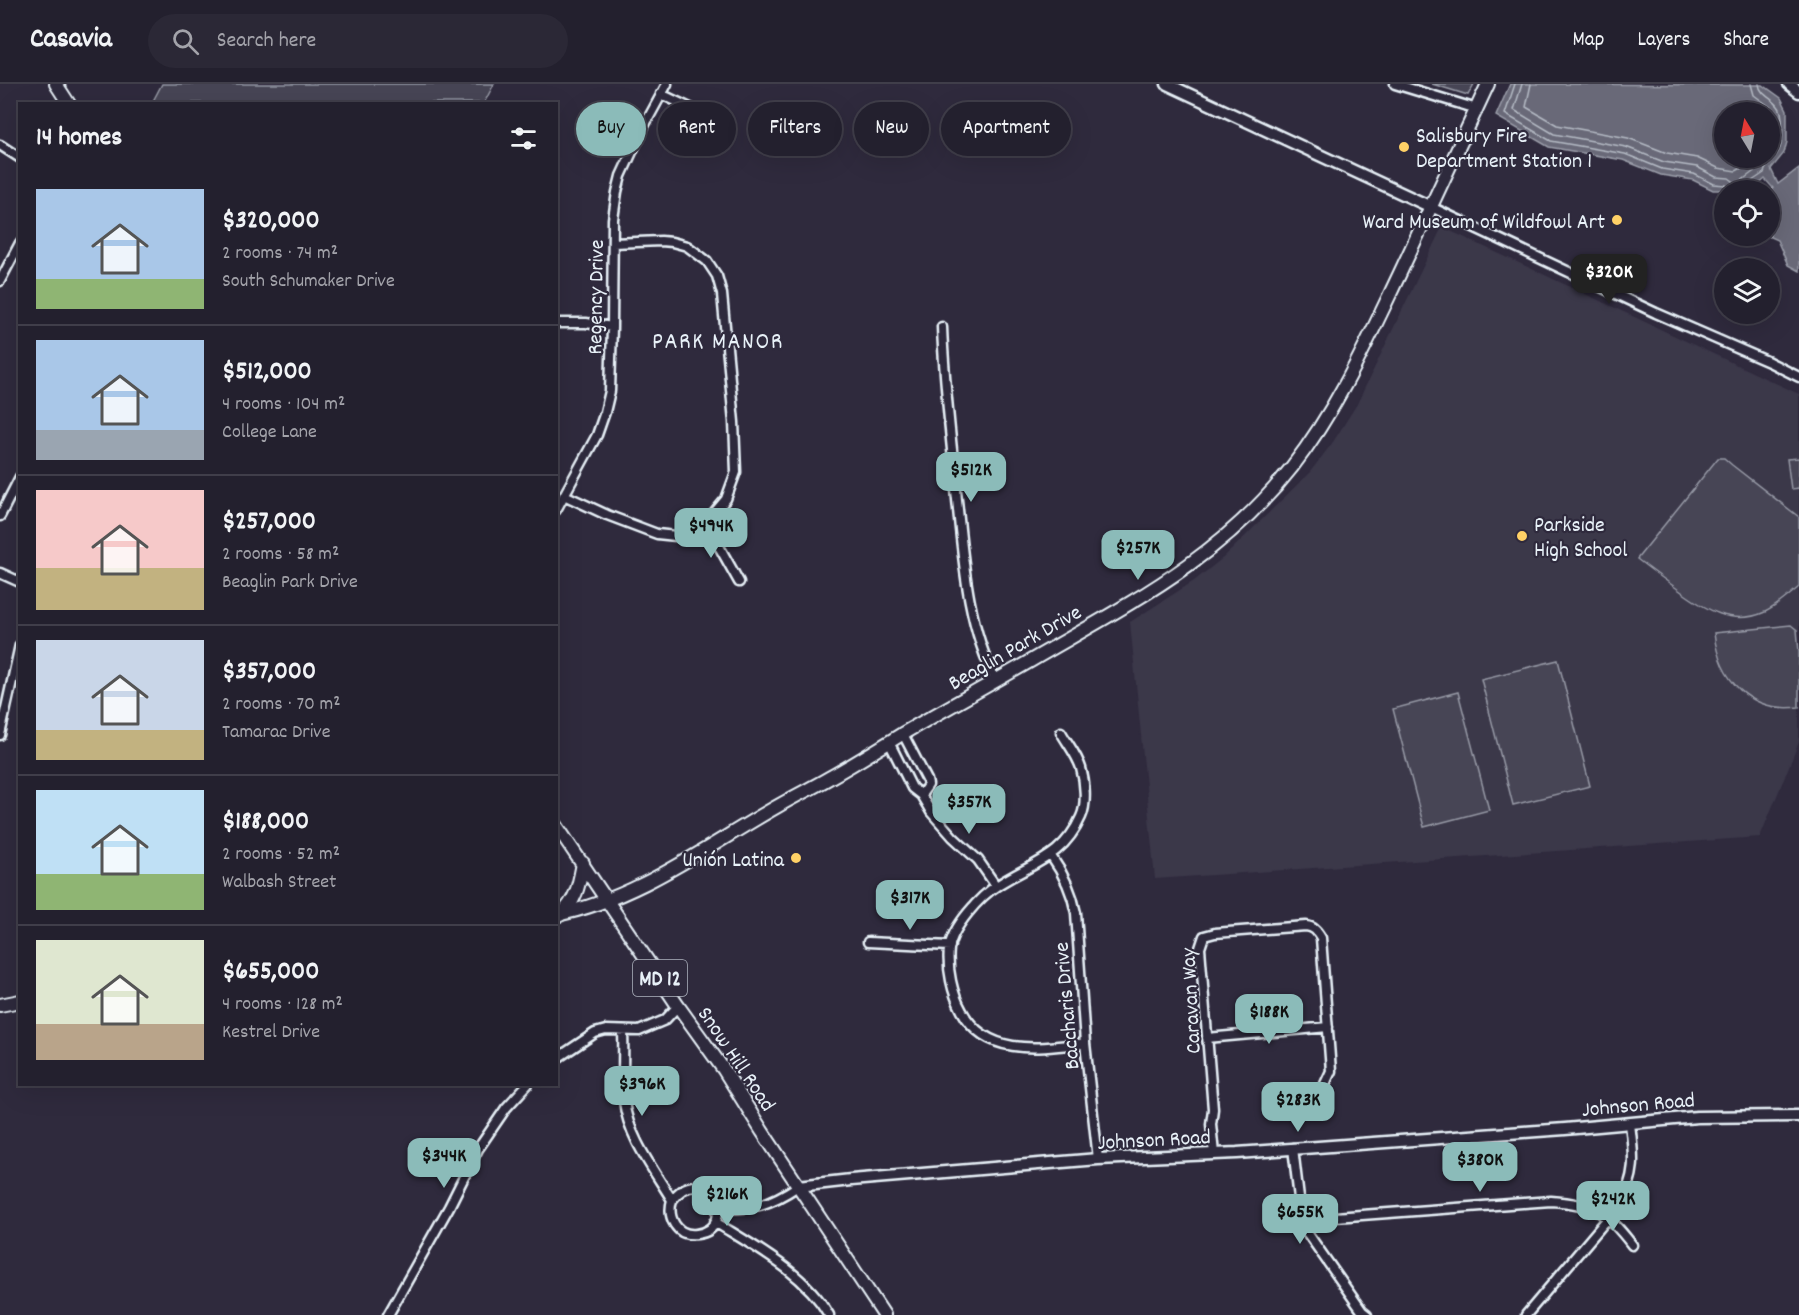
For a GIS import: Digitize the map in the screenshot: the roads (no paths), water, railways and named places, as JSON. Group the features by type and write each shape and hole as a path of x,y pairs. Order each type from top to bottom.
{"main road":[{"path":"56,84 68,102"},
{"name":"Beaglin Park Drive","path":"559,915 608,900 674,868 770,810 1153,590 1227,536 1290,470 1338,398 1370,336 1488,84"},
{"name":"Snow Hill Road","path":"561,841 583,863 678,1006 724,1070 884,1315"},
{"path":"559,915 568,908 577,893 583,863"},
{"path":"0,1005 18,1001"}],"street":[{"name":"Regency Drive","path":"558,506 597,435 606,412 610,391 613,219 617,192 621,176 667,84"},
{"path":"1167,84 1656,313 1799,377"},
{"path":"1395,84 1477,110"},
{"path":"1789,84 1799,92"},
{"path":"661,94 678,102"},
{"path":"0,145 18,157"},
{"path":"564,495 607,515 657,534 676,536 694,532 706,523 726,499 736,472 734,423 722,294 717,276 707,261 687,246 661,241 613,243"},
{"path":"0,281 18,247"},
{"path":"558,323 586,323 612,327"},
{"path":"942,327 948,421 969,599 984,658 996,681"},
{"path":"0,516 18,481"},
{"path":"706,523 740,582"},
{"path":"0,573 18,581"},
{"path":"0,735 18,654"},
{"path":"1060,732 1080,767 1084,795 1082,815 1060,849 996,886 972,908 957,930 950,946 950,966 953,989 962,1010 978,1030 995,1041 1009,1046 1047,1047 1085,1043"},
{"path":"903,734 927,780 928,784 921,795"},
{"path":"889,742 912,788 921,795 942,826 978,860 996,886"},
{"name":"Baccharis Drive","path":"1051,856 1067,882 1076,913 1085,1043 1098,1159"},
{"name":"Caravan Way","path":"1214,1154 1211,1124 1213,1109 1200,948 1204,936 1215,933 1306,926 1316,930 1321,938 1331,1071 1325,1084"},
{"path":"868,942 950,946"},
{"path":"558,1058 595,1033 606,1030 639,1031 653,1026 665,1020 678,1006"},
{"path":"1207,1038 1328,1027"},
{"path":"623,1031 624,1102 636,1141 672,1200 670,1215 673,1222 684,1233 699,1234 705,1232 715,1222 718,1208 715,1199 704,1189 690,1187 672,1200"},
{"path":"388,1315 449,1207 478,1149 506,1108 526,1086"},
{"name":"Johnson Road","path":"798,1186 1098,1159 1214,1154 1702,1117 1799,1116"},
{"path":"1526,1315 1620,1204 1633,1171 1630,1124"},
{"path":"1293,1148 1300,1207 1306,1231 1362,1314"},
{"path":"718,1208 732,1209 762,1205 798,1186"},
{"path":"1304,1226 1335,1217 1551,1201 1569,1202 1593,1208 1609,1217 1632,1245"},
{"path":"715,1222 787,1270 812,1293 829,1315"}],"water":[{"path":"1510,84 1763,85 1781,98 1787,110 1787,142 1780,158 1780,102 1714,102 1714,168 1772,168 1776,180 1714,180 1714,190 1693,180 1661,175 1623,160 1549,147 1496,116"},
{"path":"1799,168 1799,271 1788,265 1780,246 1780,182"}],"place":[{"name":"Salisbury Fire Department Station 1","path":"1404,147"},
{"name":"Ward Museum of Wildfowl Art","path":"1617,220"},
{"name":"Parkside High School","path":"1522,536"},
{"name":"Unión Latina","path":"796,858"}],"district":[{"name":"PARK MANOR","path":"718,340"}]}
